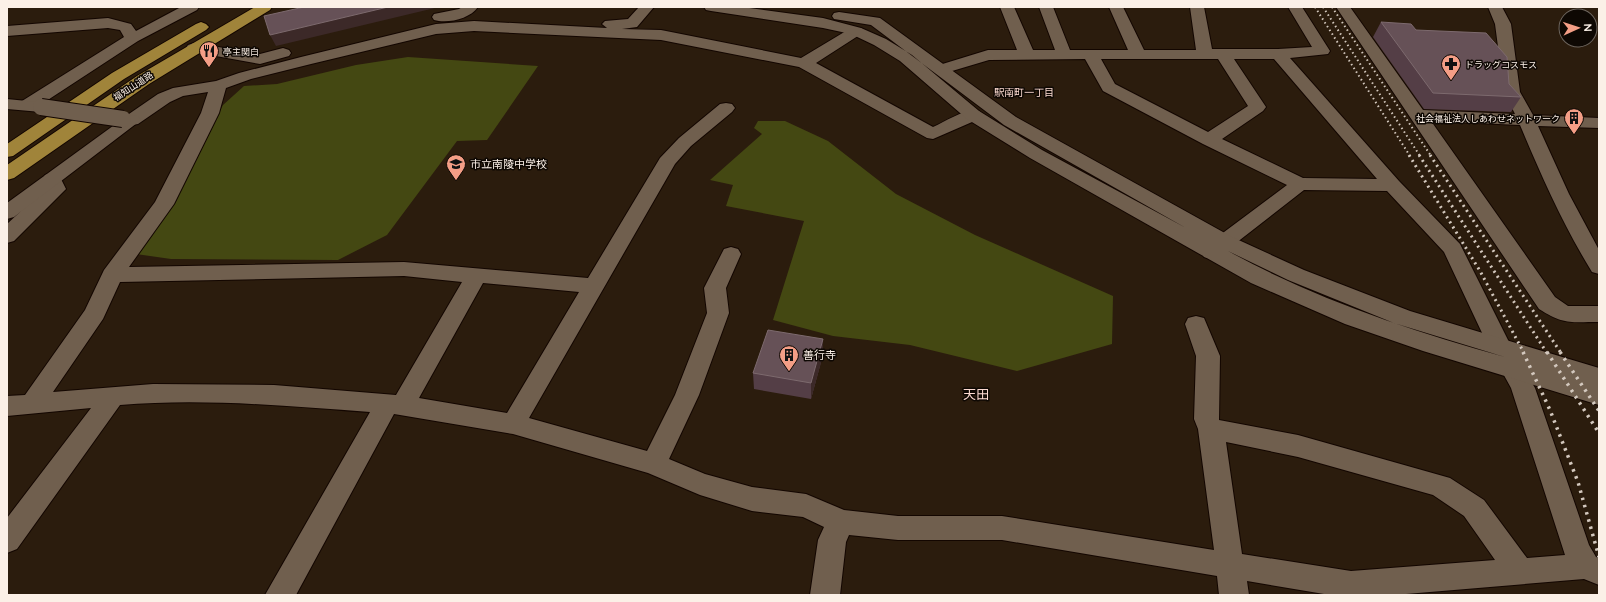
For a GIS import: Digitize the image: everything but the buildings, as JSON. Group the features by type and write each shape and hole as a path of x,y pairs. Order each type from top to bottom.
{"highway":[{"name":"福知山道路","path":"7,152 118,76 170,44 237,7"},
{"name":"福知山道路","path":"7,174 100,108 194,48 265,7"}],"street":[{"path":"7,118 34,106 133,38 192,7"},
{"path":"194,48 260,59 418,20 468,10 565,18 621,25 632,24 647,7"},
{"path":"711,7 823,23 856,31 880,42 906,58 973,114 1036,154 1218,247 1296,274 1402,317 1599,377"},
{"path":"777,7 880,14 942,69 1010,121 1218,247 1258,278 1353,318 1431,345 1599,395"},
{"path":"1007,7 1026,54"},
{"path":"1046,7 1064,54"},
{"path":"1116,7 1138,54"},
{"path":"1197,7 1205,54"},
{"path":"942,69 988,55 1278,54 1322,51 1295,7"},
{"path":"1343,7 1547,303 1564,314 1599,314"},
{"path":"1495,7 1503,24 1512,92 1527,120 1559,194 1599,267"},
{"path":"804,63 856,31 880,14"},
{"path":"7,30 108,23 126,27 133,38"},
{"path":"7,213 127,119 164,98 180,92 218,85 307,60 436,29 474,26 661,35 804,63 933,134 973,114"},
{"path":"7,47 41,27"},
{"path":"1090,54 1109,87 1209,140 1300,184 1392,184"},
{"path":"1209,140 1257,107 1223,54"},
{"path":"1278,54 1392,184 1453,249 1498,346"},
{"path":"32,406 95,313 112,275 164,204 210,113 218,85"},
{"path":"7,104 34,106 127,119"},
{"path":"512,424 667,162 685,142 726,108"},
{"path":"1416,115 1599,124"},
{"path":"7,236 56,189 52,179"},
{"path":"1218,247 1300,184"},
{"path":"654,464 687,395 718,314 716,288 731,254"},
{"path":"112,275 404,269 593,286"},
{"path":"280,595 395,405 477,275"},
{"path":"1196,324 1208,356 1206,419 1211,429 1234,595"},
{"path":"1512,368 1523,388 1577,550 1593,569"},
{"path":"7,406 32,406 153,393 274,394 395,405 512,424 654,464 700,484 752,499 806,506 842,522 898,528 1002,528 1351,585 1519,570 1593,569"},
{"path":"7,540 114,397"},
{"path":"1211,429 1298,446 1441,486 1474,508 1519,570"},
{"path":"825,595 832,540 842,522"}],"green space":[{"path":"408,57 538,66 487,140 457,141 387,235 338,260 171,259 136,254 178,194 223,105 244,86 277,84 356,65"},
{"path":"758,121 785,121 828,141 896,194 975,235 1113,296 1112,344 1017,371 910,345 833,336 773,320 804,221 726,206 733,185 710,180 762,134 754,128"}],"railway":[{"path":"1315,7 1410,156"},
{"path":"1323,7 1420,156"},
{"path":"1332,7 1431,156"},
{"path":"1409,155 1480,271 1524,353"},
{"path":"1419,155 1547,353"},
{"path":"1430,155 1561,353"},
{"path":"1523,352 1550,410 1578,482 1599,557"},
{"path":"1547,352 1599,433"},
{"path":"1560,352 1599,411"}],"place":[{"name":"亭主関白","path":"209,68"},
{"name":"ドラッグコスモス","path":"1451,81"},
{"name":"社会福祉法人しあわせネットワーク","path":"1574,135"},
{"name":"市立南陵中学校","path":"456,181"},
{"name":"善行寺","path":"789,372"}],"district":[{"name":"駅南町一丁目","path":"1024,92"},
{"name":"天田","path":"976,394"}]}
